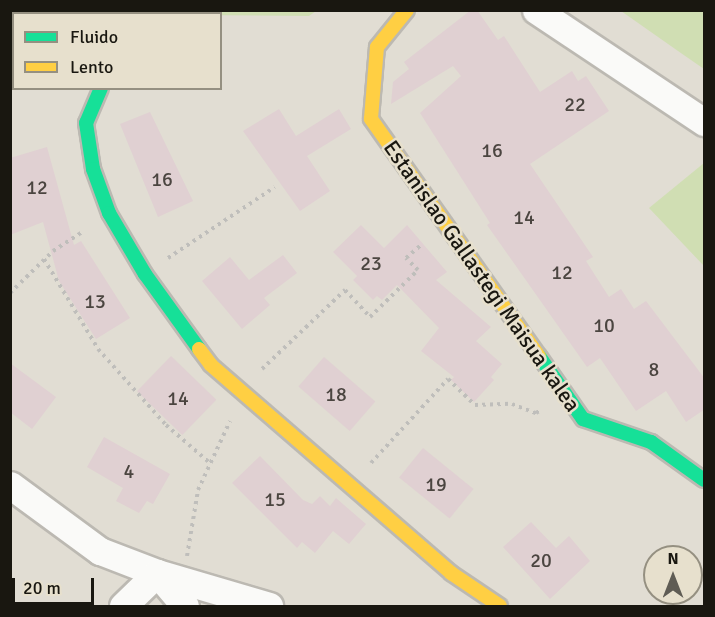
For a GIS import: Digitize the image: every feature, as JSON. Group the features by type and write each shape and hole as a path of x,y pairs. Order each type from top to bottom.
{"street":[{"name":"Estanislao Gallastegi Maisua kalea","path":"407,10 376,47 371,119 583,420 651,442 705,480"},
{"path":"536,10 705,122"},
{"path":"100,90 86,123 93,169 111,216 145,274 211,365 451,573 500,606"},
{"path":"10,486 100,551 175,587 269,606"},
{"path":"123,606 175,587"}],"path":[{"path":"145,274 275,187"},
{"path":"10,293 44,259 111,216"},
{"path":"175,587 198,490 242,392 345,290 370,317 418,270 406,258 431,236"},
{"path":"44,259 98,349 166,425 210,463"},
{"path":"351,486 448,378 476,405 512,404 536,414 564,391"}],"green space":[{"path":"63,10 316,11 309,16 222,15 222,12 56,12"},
{"path":"621,11 704,11 704,69 678,51"},
{"path":"11,21 12,21 11,73"},
{"path":"704,163 704,266 649,208"}],"building":[{"path":"471,10 477,10 498,40 504,36 540,92 572,71 578,81 586,76 609,111 530,164 593,257 586,261 609,297 621,289 634,309 646,301 705,379 705,409 686,422 666,391 636,411 600,358 587,367 487,225 490,223 420,113 461,76 453,66 391,104 393,82 409,69 404,62"},
{"path":"279,109 296,136 339,109 351,129 307,156 330,191 300,211 243,131"},
{"path":"150,112 193,201 158,217 120,124"},
{"path":"47,147 74,245 81,241 130,318 96,339 59,281 43,222 10,235 10,158"},
{"path":"361,225 384,248 407,225 447,272 436,280 491,327 476,341 502,364 491,377 494,380 474,402 451,380 454,377 421,351 439,328 397,285 382,300 377,296 373,300 353,280 357,276 333,252"},
{"path":"283,255 297,273 264,298 270,305 242,329 202,281 230,257 249,280"},
{"path":"171,356 216,400 182,435 137,391"},
{"path":"324,357 375,402 350,431 298,386"},
{"path":"10,363 56,397 32,429 10,412"},
{"path":"104,437 170,474 153,504 147,501 139,513 116,501 123,488 87,467"},
{"path":"423,448 474,489 450,518 399,478"},
{"path":"260,456 303,500 312,504 320,496 330,506 336,498 366,524 349,544 333,531 315,553 302,542 297,548 232,483"},
{"path":"531,522 556,548 569,536 590,561 550,599 503,547"}],"traffic: fast":[{"path":"100,90 86,123 93,169 109,213 145,274 199,349"},
{"path":"539,356 583,419 651,442 704,480"}],"traffic: slow":[{"path":"407,10 377,47 371,119 539,356"},
{"path":"199,349 211,365 451,573 500,606"}]}
